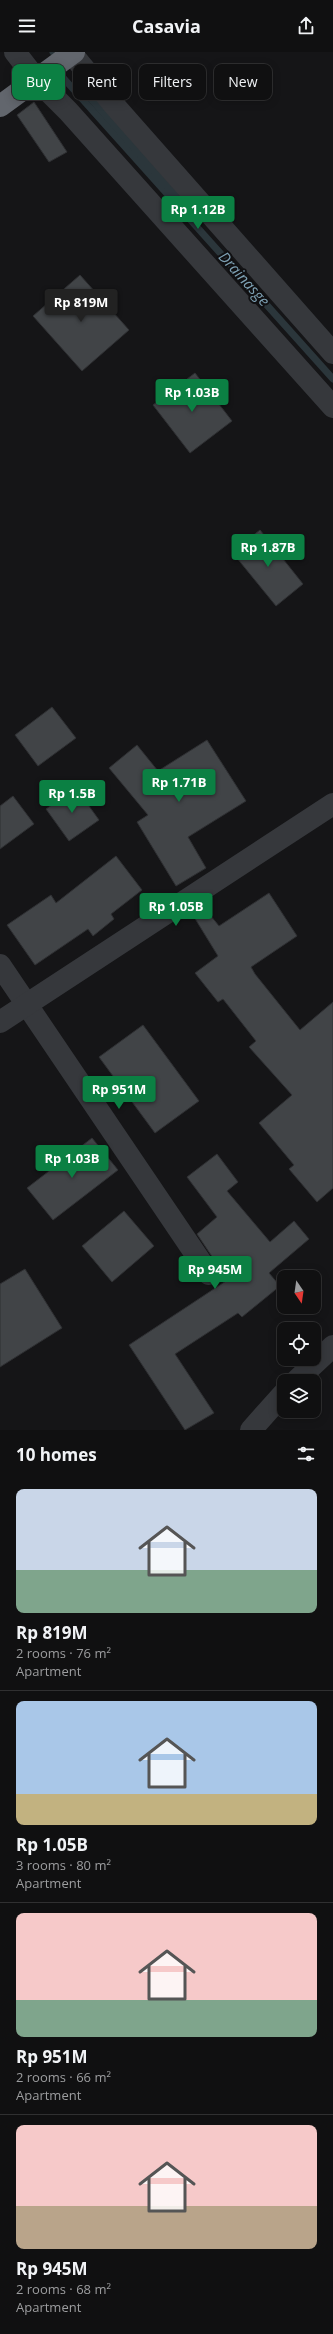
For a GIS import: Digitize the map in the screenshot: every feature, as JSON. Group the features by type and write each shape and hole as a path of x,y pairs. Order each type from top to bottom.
{"highway":[{"path":"58,64 70,55"},
{"path":"0,106 12,97"}],"street":[{"path":"15,52 27,64"},
{"path":"70,55 333,353"},
{"path":"59,100 333,407"},
{"path":"0,1022 333,804"},
{"path":"0,965 209,1274"},
{"path":"303,1374 333,1346"},
{"path":"251,1430 277,1401"}],"building":[{"path":"34,102 67,152 49,162 17,115"},
{"path":"80,275 129,330 82,371 33,316"},
{"path":"195,373 232,421 190,453 153,405"},
{"path":"260,530 303,584 276,606 232,552"},
{"path":"52,707 76,738 38,766 15,735"},
{"path":"207,740 246,801 188,837 206,868 176,886 137,822 148,815 109,768 137,745 158,771"},
{"path":"76,788 99,820 69,841 46,809"},
{"path":"13,796 34,824 0,849 0,806"},
{"path":"116,856 142,890 111,914 114,919 93,936 88,929 35,965 7,925 51,895 56,903"},
{"path":"269,893 297,936 251,967 255,974 300,1030 333,1002 333,1188 317,1202 289,1169 294,1165 259,1123 292,1095 249,1047 256,1041 223,999 218,1002 195,973 218,956 191,912 202,905 219,926"},
{"path":"143,1025 199,1101 155,1133 99,1057"},
{"path":"92,1138 118,1170 53,1220 27,1188"},
{"path":"217,1154 238,1182 227,1191 270,1242 294,1221 309,1239 269,1273 277,1282 277,1288 242,1317 238,1313 175,1354 214,1413 185,1430 129,1345 226,1281 221,1275 219,1267 197,1234 217,1217 187,1177"},
{"path":"124,1211 154,1246 112,1282 82,1246"},
{"path":"25,1269 62,1328 0,1367 0,1284"}],"waterway":[{"name":"Drainasge","path":"65,80 333,379"},
{"path":"92,100 187,209"}]}
